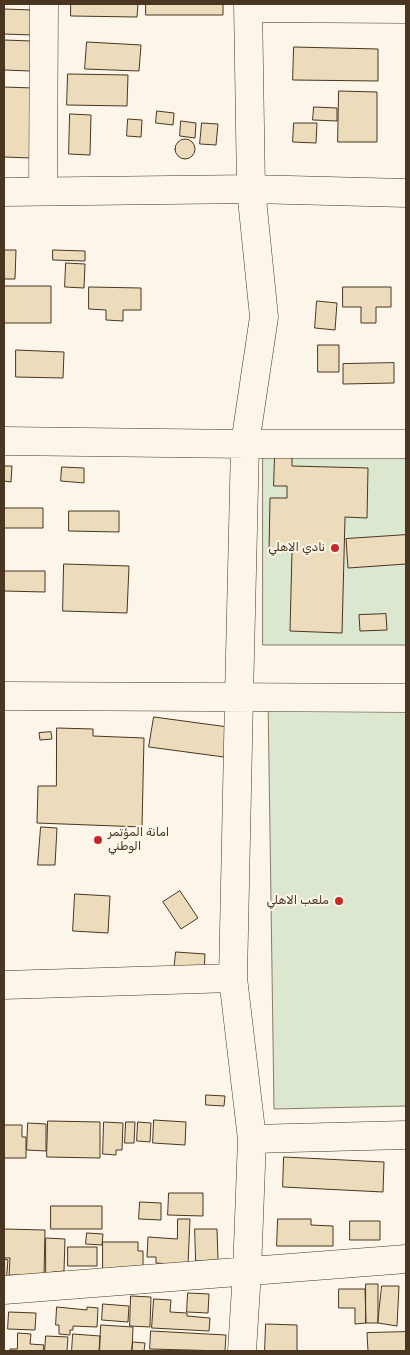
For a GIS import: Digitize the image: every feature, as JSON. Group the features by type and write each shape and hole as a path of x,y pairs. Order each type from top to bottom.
{"street":[{"path":"43,191 44,4"},
{"path":"242,1351 252,1139 233,978 245,444 264,317 250,189 248,6 406,9"},
{"path":"4,192 250,189 406,193"},
{"path":"4,441 406,444"},
{"path":"4,696 406,698"},
{"path":"4,985 233,978"},
{"path":"252,1139 406,1135"},
{"path":"4,1290 406,1259"}],"green space":[{"name":"نادي الاهلي","path":"263,447 406,451 406,645 263,645"},
{"name":"ملعب الاهلي","path":"406,693 406,1106 274,1109 268,695"}],"building":[{"path":"71,4 138,4 137,17 71,16"},
{"path":"146,4 223,4 223,15 146,15"},
{"path":"4,9 33,10 32,35 4,34"},
{"path":"4,40 32,41 30,71 4,70"},
{"path":"87,42 141,45 139,71 85,69"},
{"path":"294,47 378,49 378,81 293,80"},
{"path":"68,74 128,75 127,106 67,105"},
{"path":"4,87 33,88 31,158 4,157"},
{"path":"339,91 377,92 377,142 338,142"},
{"path":"314,107 337,108 337,121 313,120"},
{"path":"157,111 174,113 173,125 156,123"},
{"path":"70,114 91,115 90,155 69,154"},
{"path":"128,119 142,120 141,137 127,136"},
{"path":"181,121 196,123 195,138 180,136"},
{"path":"202,123 218,124 216,145 200,144"},
{"path":"294,123 317,123 316,143 293,142"},
{"path":"185,139 192,142 195,149 192,156 185,159 178,156 175,149 178,142"},
{"path":"4,250 16,250 15,279 4,279"},
{"path":"53,250 85,251 85,261 53,260"},
{"path":"66,263 85,264 84,288 65,287"},
{"path":"4,286 51,286 51,323 4,323"},
{"path":"89,287 141,288 141,310 123,310 123,321 106,320 106,310 89,309"},
{"path":"343,287 391,287 391,307 376,307 376,323 361,323 361,307 343,307"},
{"path":"317,301 337,303 335,330 315,328"},
{"path":"318,345 339,345 339,372 318,372"},
{"path":"16,350 64,352 63,378 16,377"},
{"path":"394,363 394,383 343,384 343,364"},
{"path":"275,454 292,454 292,466 368,468 367,518 345,517 342,633 290,631 292,552 269,552 270,498 287,498 287,486 274,486"},
{"path":"4,466 12,466 11,482 4,481"},
{"path":"62,467 84,468 84,483 61,481"},
{"path":"4,508 43,508 43,528 4,528"},
{"path":"69,511 119,511 119,532 69,531"},
{"path":"406,535 406,564 348,568 346,539"},
{"path":"64,564 129,566 127,613 63,611"},
{"path":"4,571 45,571 45,592 4,591"},
{"path":"386,614 387,630 360,631 359,615"},
{"path":"154,717 228,727 224,757 149,747"},
{"path":"57,728 93,729 93,736 144,738 142,827 37,823 38,786 56,786"},
{"path":"51,732 52,739 40,740 39,733"},
{"path":"41,827 57,828 55,865 38,865"},
{"path":"180,891 198,918 181,929 163,902"},
{"path":"75,894 110,896 108,933 73,931"},
{"path":"176,952 205,954 204,973 174,971"},
{"path":"206,1095 225,1096 224,1106 206,1105"},
{"path":"154,1120 186,1122 185,1145 153,1143"},
{"path":"48,1121 100,1122 100,1158 47,1157"},
{"path":"104,1122 123,1123 122,1150 116,1150 116,1155 103,1154"},
{"path":"126,1122 135,1122 134,1143 125,1143"},
{"path":"138,1122 151,1123 150,1142 137,1141"},
{"path":"28,1123 46,1124 46,1151 27,1150"},
{"path":"4,1125 22,1125 22,1137 26,1137 26,1158 4,1158"},
{"path":"284,1157 384,1162 383,1192 283,1187"},
{"path":"169,1193 203,1193 203,1216 168,1215"},
{"path":"140,1202 161,1203 161,1220 139,1219"},
{"path":"51,1206 102,1206 102,1229 51,1229"},
{"path":"178,1219 190,1219 188,1265 156,1263 156,1257 147,1257 148,1237 177,1239"},
{"path":"278,1219 311,1219 311,1225 333,1226 333,1246 277,1246"},
{"path":"350,1221 380,1221 380,1240 350,1240"},
{"path":"4,1229 45,1230 44,1276 9,1275 10,1258 4,1258"},
{"path":"195,1229 217,1229 218,1260 196,1261"},
{"path":"87,1233 103,1234 102,1245 86,1244"},
{"path":"46,1238 65,1239 64,1271 46,1273"},
{"path":"103,1242 138,1242 138,1251 143,1251 143,1267 103,1269"},
{"path":"68,1247 97,1247 97,1266 68,1266"},
{"path":"4,1259 8,1260 6,1284 4,1284"},
{"path":"366,1284 378,1284 378,1323 366,1323"},
{"path":"382,1286 399,1286 397,1326 378,1323"},
{"path":"339,1289 365,1289 366,1323 355,1324 355,1308 339,1308"},
{"path":"188,1293 209,1294 208,1313 187,1312"},
{"path":"131,1296 151,1297 150,1327 130,1326"},
{"path":"154,1299 171,1300 170,1312 187,1313 187,1316 210,1318 209,1331 152,1328"},
{"path":"103,1304 129,1306 128,1322 102,1320"},
{"path":"57,1307 87,1310 87,1307 98,1308 97,1327 73,1326 73,1330 70,1330 70,1335 59,1334 59,1325 56,1325"},
{"path":"9,1312 36,1313 35,1330 8,1329"},
{"path":"266,1324 297,1325 297,1351 265,1351"},
{"path":"101,1325 133,1327 132,1351 100,1351"},
{"path":"151,1331 226,1335 225,1351 150,1349"},
{"path":"406,1332 406,1351 368,1351 367,1333"},
{"path":"18,1333 31,1334 30,1344 44,1345 43,1351 10,1351 10,1349 17,1349"},
{"path":"73,1334 100,1336 99,1351 72,1351"},
{"path":"46,1336 68,1337 67,1351 45,1351"},
{"path":"133,1342 145,1343 144,1351 132,1351"}],"place":[{"name":"نادي الاهلي","path":"335,548"},
{"name":"امانة المؤتمر الوطني","path":"98,840"},
{"name":"ملعب الاهلي","path":"339,901"}]}
